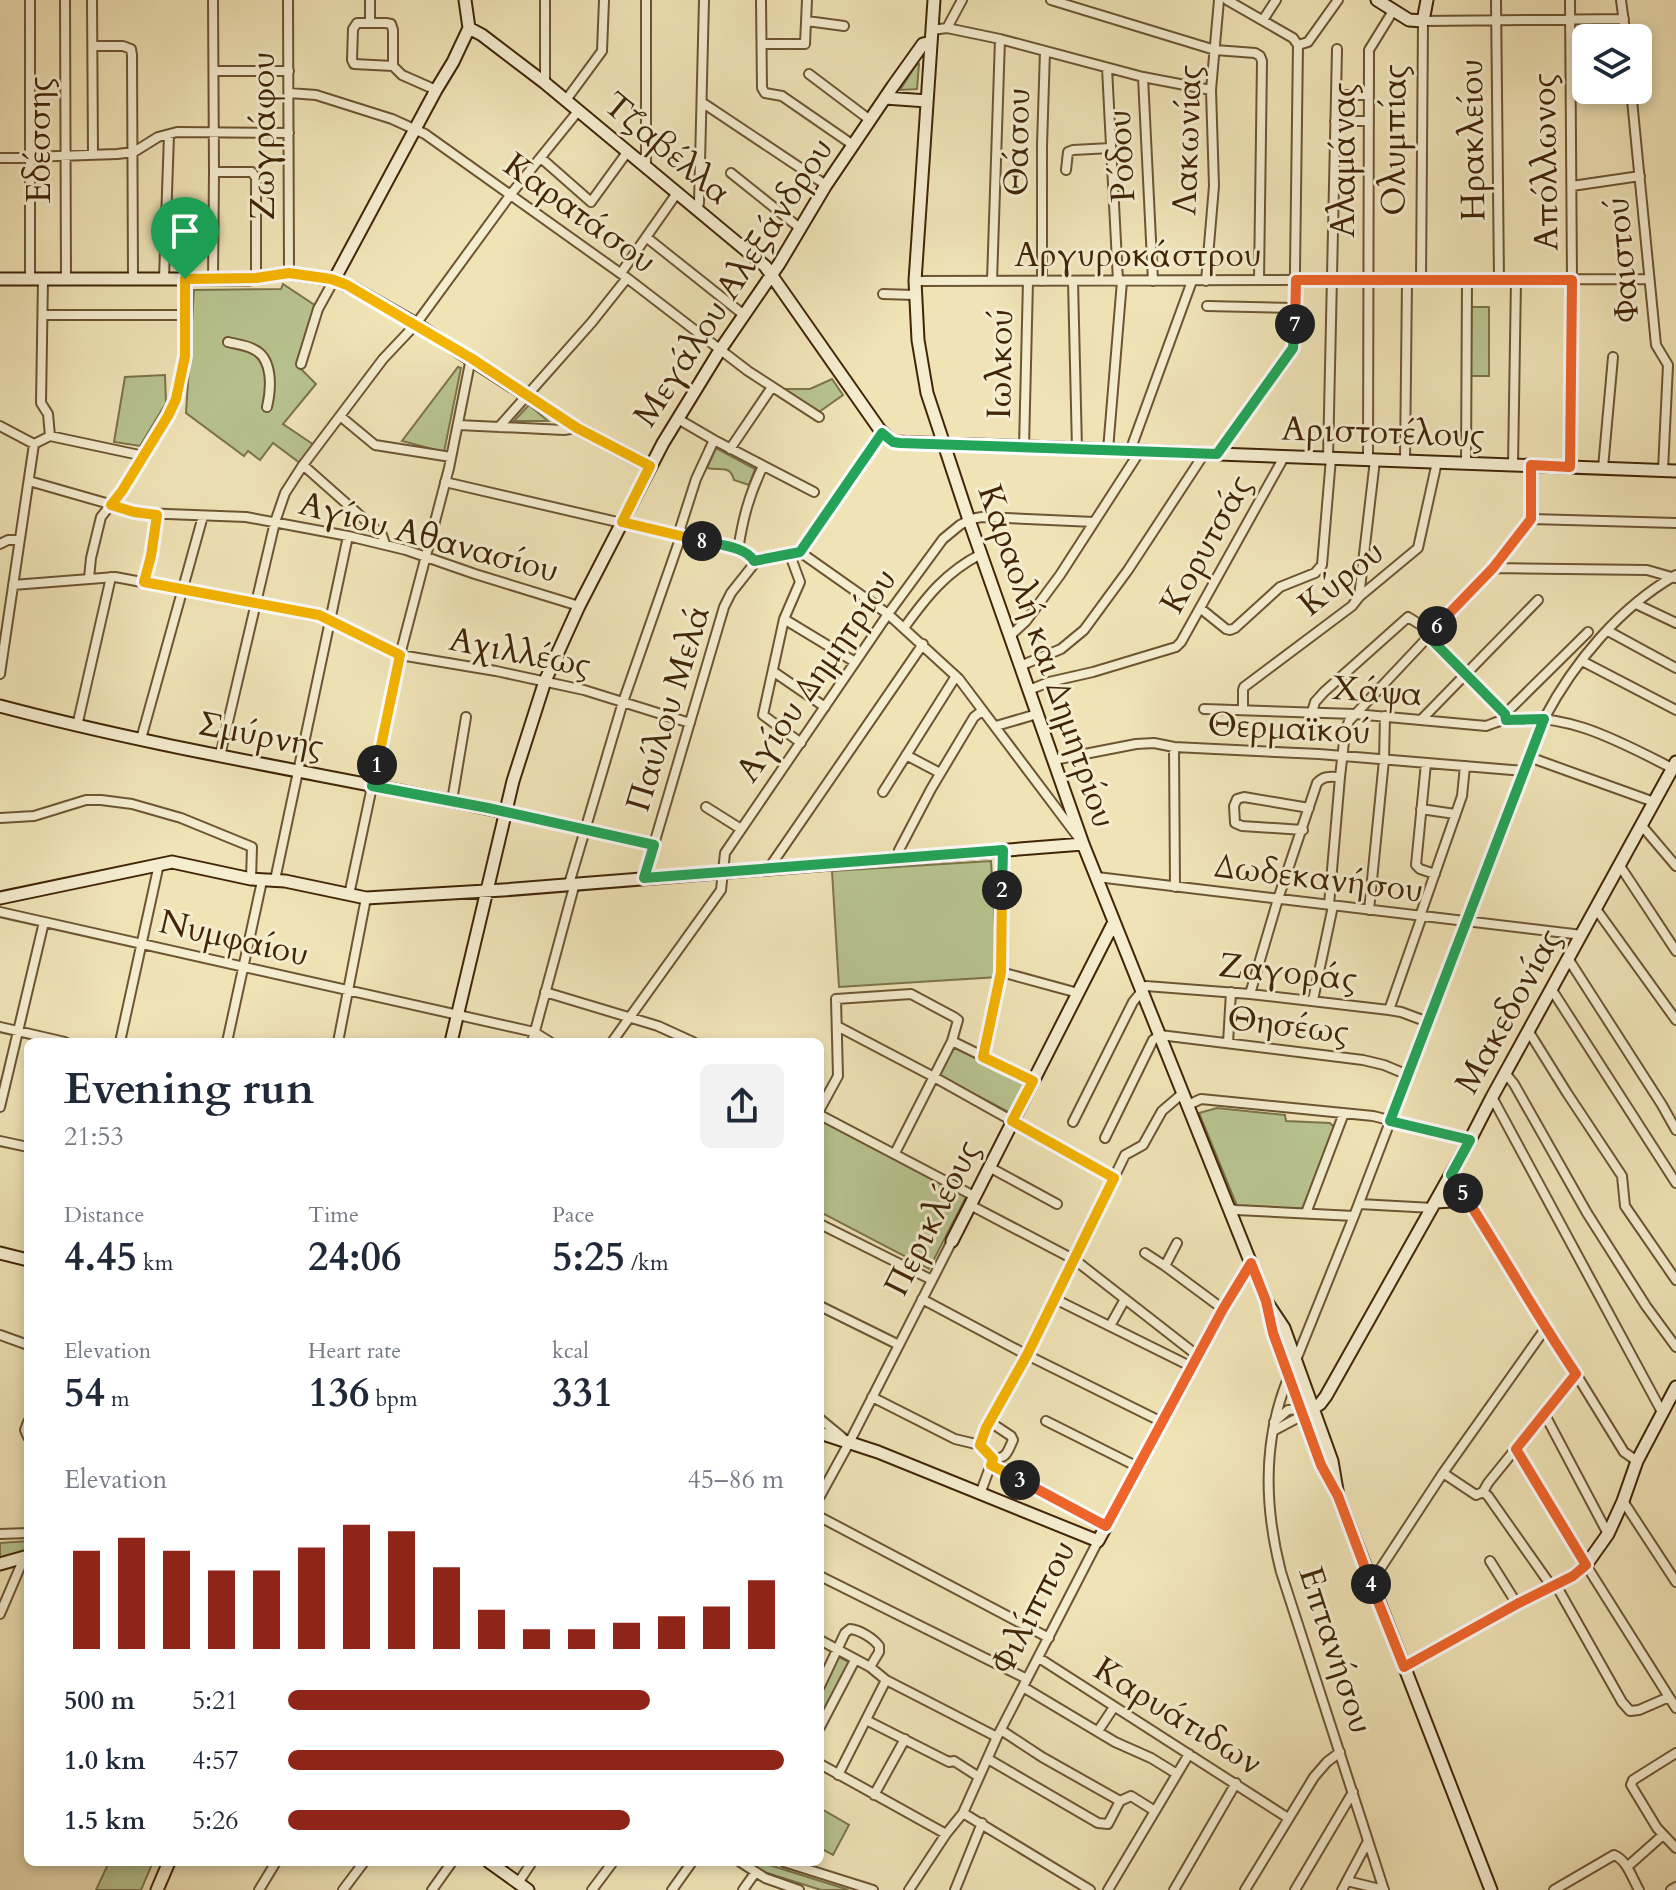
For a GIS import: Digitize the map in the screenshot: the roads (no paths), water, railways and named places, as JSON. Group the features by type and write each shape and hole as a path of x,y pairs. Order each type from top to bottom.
{"street":[{"path":"30,0 30,279"},
{"name":"Εδέσσης","path":"65,0 66,279"},
{"path":"92,0 93,154"},
{"path":"213,0 213,279"},
{"name":"Ζωγράφου","path":"288,0 289,273"},
{"path":"370,0 370,23"},
{"path":"301,364 318,309 469,28 465,0"},
{"path":"545,0 545,83"},
{"path":"566,100 602,51 604,0"},
{"path":"646,0 646,167"},
{"path":"697,210 703,103 704,0"},
{"path":"761,0 762,88 765,93 782,96 853,145"},
{"path":"762,44 805,44 807,0"},
{"name":"Καραολή και Δημητρίου","path":"934,0 915,281 919,353 924,381 969,520 1083,844 1266,1301 1273,1333 1289,1376 1332,1461 1338,1496 1491,1890"},
{"path":"932,36 947,28 962,0"},
{"path":"1051,0 1215,50 1260,56 1259,280"},
{"path":"1083,11 1088,0"},
{"name":"Λακωνίας","path":"1206,281 1214,186 1211,90 1219,0"},
{"path":"1217,454 1293,348 1296,280 1298,45 1293,38 1227,0"},
{"path":"1263,20 1276,0"},
{"path":"1298,45 1308,42 1338,0"},
{"path":"1377,0 1409,20 1624,19"},
{"name":"Ολυμπίας","path":"1421,280 1423,21 1427,0"},
{"name":"Ηρακλείου","path":"1496,0 1499,280"},
{"name":"Απόλλωνος","path":"1570,0 1570,467"},
{"path":"1621,0 1625,24"},
{"name":"Αλαμάνας","path":"1359,597 1372,460 1368,280 1369,50 1393,11"},
{"path":"807,21 844,26"},
{"path":"393,66 391,24 354,25 354,64 393,66 402,75 436,90"},
{"name":"Τζαβέλλα","path":"469,28 579,110 763,264 882,433"},
{"path":"947,28 1143,77 1211,90"},
{"name":"Μεγάλου Αλεξάνδρου","path":"452,1038 504,812 545,681 579,606 650,466 720,350 853,145 923,44 932,36"},
{"path":"992,281 1000,39"},
{"path":"93,46 126,46 131,49 133,279"},
{"path":"1200,608 1230,630 1280,587 1315,573 1322,565 1330,458 1337,49"},
{"name":"Θάσου","path":"1042,281 1045,51"},
{"path":"1107,68 1120,281 1108,450"},
{"path":"214,71 289,71"},
{"path":"809,74 870,120"},
{"name":"Ρόδου","path":"1143,77 1153,281"},
{"name":"Καρατάσου","path":"289,93 316,95 392,119 435,140 624,276 720,350 819,417"},
{"path":"1336,95 1369,95"},
{"path":"885,98 927,101"},
{"path":"703,103 826,185"},
{"name":"Φαιστού","path":"1632,104 1656,345 1668,365 1670,470"},
{"path":"220,756 275,522 285,493 383,359 416,324 511,194 579,110"},
{"path":"1335,121 1369,121"},
{"path":"0,158 134,152 158,137 177,132 289,133"},
{"path":"164,279 169,135"},
{"path":"1066,170 1068,152 1111,148"},
{"path":"541,158 591,202 628,151"},
{"path":"214,172 246,171 252,172 256,178 256,278"},
{"path":"731,173 801,229"},
{"path":"1572,186 1640,176"},
{"path":"499,427 592,322 677,193"},
{"path":"646,237 744,315"},
{"path":"0,279 213,279 289,273 334,280 416,324 577,428 650,466"},
{"path":"43,279 41,403 48,414 50,436"},
{"path":"89,578 103,513 122,491 176,399 185,356 185,279"},
{"name":"Αργυροκάστρου","path":"915,281 1649,279"},
{"path":"1405,461 1407,280"},
{"path":"1466,463 1467,280"},
{"path":"1513,465 1516,280"},
{"name":"Ιωλκού","path":"1024,447 1028,281"},
{"path":"1073,281 1077,449"},
{"path":"1010,636 1031,614 1094,522 1135,451 1192,281"},
{"path":"883,294 915,295"},
{"path":"1207,306 1295,308"},
{"path":"43,315 186,315"},
{"path":"228,342 254,349 264,358 271,387 267,407"},
{"path":"1603,468 1613,357"},
{"path":"349,895 400,655 451,457 471,358"},
{"path":"730,449 772,387"},
{"path":"340,416 375,445 451,457"},
{"path":"678,419 814,492"},
{"path":"458,425 577,428"},
{"path":"0,426 34,444"},
{"path":"801,743 763,715 784,619 800,582 795,553 882,433 897,443 944,444"},
{"path":"34,444 50,436 144,456"},
{"path":"533,1037 585,829 623,702 696,479 714,440"},
{"path":"0,674 34,444"},
{"name":"Αριστοτέλους","path":"944,444 1670,470"},
{"path":"1020,666 1065,646 1084,630 1128,570 1204,454"},
{"name":"Κορυτσάς","path":"1029,690 1174,649 1181,642 1284,457"},
{"name":"Κύρου","path":"1243,710 1244,687 1352,606 1418,548 1437,462"},
{"path":"303,465 382,535 385,544"},
{"path":"1313,1000 1331,906 1346,729 1355,714 1493,568 1531,519 1531,465"},
{"path":"738,550 743,517 763,466"},
{"name":"Αγίου Αθανασίου","path":"29,481 134,512 246,517 385,544 579,606"},
{"path":"445,482 738,550 752,557 795,553 888,614 956,676 1083,844"},
{"path":"144,582 157,515"},
{"path":"141,739 203,516"},
{"path":"969,520 987,517 1094,522"},
{"path":"1531,519 1676,523"},
{"name":"Αγίου Δημητρίου","path":"615,1038 721,890 725,853 855,662 943,539 969,520"},
{"path":"275,880 348,536"},
{"path":"0,544 19,540"},
{"path":"904,628 945,578 963,563 981,554"},
{"name":"Παύλου Μελά","path":"644,878 724,607 753,565 752,557"},
{"path":"1493,568 1647,570 1675,576"},
{"name":"Επτανήσου","path":"1384,1890 1273,1540 1268,1468 1273,1427 1280,1399 1359,1204 1544,719 1582,661 1608,631 1636,604 1675,576"},
{"path":"77,726 111,577"},
{"name":"Αχιλλέως","path":"13,585 111,577 310,614 330,619 400,655 545,681 690,723"},
{"path":"1421,720 1538,600"},
{"path":"1636,604 1676,623"},
{"path":"1312,712 1315,702 1324,692 1408,617 1424,627 1506,717 1588,632"},
{"path":"784,619 855,662"},
{"path":"1608,631 1676,668"},
{"path":"769,868 923,644"},
{"path":"1582,661 1676,710"},
{"path":"774,672 825,707"},
{"path":"883,792 956,676"},
{"name":"Σμύρνης","path":"0,706 77,726 654,845"},
{"name":"Χάψα","path":"1204,709 1355,714 1486,726 1506,717 1544,719 1604,734 1674,765"},
{"path":"898,858 899,850 940,773 974,717 982,711"},
{"path":"996,726 1037,714"},
{"path":"1369,910 1384,760 1385,716"},
{"path":"452,801 466,717"},
{"name":"Θερμαϊκού","path":"1054,760 1154,743 1174,747 1342,756 1524,771"},
{"path":"1174,747 1175,887"},
{"path":"906,755 940,773"},
{"path":"1529,757 1654,802"},
{"path":"1426,763 1416,865 1435,874"},
{"name":"Μακεδονίας","path":"1306,1411 1326,1396 1451,1175 1674,765"},
{"path":"1389,1010 1463,792 1465,766"},
{"path":"1250,994 1317,783 1326,776 1340,777"},
{"path":"1303,830 1242,826 1235,823 1234,806 1237,799 1244,797 1309,808"},
{"path":"0,818 34,816 86,800 132,804 181,818 252,847 257,880 244,968 228,1038"},
{"path":"706,807 741,829"},
{"path":"1421,809 1455,814"},
{"path":"1642,826 1676,863"},
{"path":"0,898 159,864 180,863 257,880 275,880 366,898 1083,844"},
{"path":"983,1057 1001,972 1003,850"},
{"path":"121,1038 159,864"},
{"path":"1620,866 1676,951"},
{"name":"Δωδεκανήσου","path":"1097,877 1582,935"},
{"path":"339,1038 366,898"},
{"path":"1596,909 1676,1020"},
{"name":"Νυμφαίου","path":"0,912 457,1015 533,1037"},
{"path":"0,1107 44,922"},
{"name":"Περικλέους","path":"824,1489 1114,922"},
{"path":"1569,960 1676,1130"},
{"path":"1001,972 1078,993"},
{"name":"Ζαγοράς","path":"1142,990 1146,986 1157,986 1313,1000 1401,1012 1428,1022"},
{"path":"1073,1122 1133,1002 1142,990"},
{"path":"1552,990 1676,1183"},
{"path":"545,992 631,1017 678,1038"},
{"path":"1228,1043 1231,992"},
{"path":"824,1104 838,1076 836,999 907,993 958,1020 952,1041 895,1153"},
{"path":"837,1026 1114,1178"},
{"path":"0,1027 47,1038"},
{"path":"1529,1032 1622,1176 1625,1206 1676,1280"},
{"path":"1105,1138 1153,1040 1160,1035"},
{"name":"Θησέως","path":"1160,1035 1363,1060 1408,1075"},
{"path":"952,1041 1033,1081"},
{"path":"1506,1074 1587,1213 1676,1347"},
{"path":"1492,1097 1662,1412"},
{"path":"980,1445 1125,1155 1143,1145 1162,1111 1185,1099 1201,1099 1373,1116 1470,1140"},
{"path":"1306,1213 1344,1113"},
{"path":"824,1114 1075,1260 1198,1356"},
{"path":"0,1141 24,1146"},
{"path":"989,1167 1057,1204"},
{"path":"1451,1175 1624,1452 1637,1461"},
{"path":"1359,1204 1434,1205 1468,1200"},
{"path":"1229,1208 1354,1216"},
{"path":"824,1226 932,1280"},
{"path":"1165,1266 1177,1243"},
{"path":"0,1253 24,1259"},
{"path":"1145,1253 1223,1309"},
{"name":"Φιλίππου","path":"909,1890 963,1813 999,1734 1098,1541 1251,1263"},
{"path":"922,1299 1162,1422"},
{"path":"1055,1299 1192,1367"},
{"path":"1110,1326 1125,1299"},
{"name":"Καραολή και Δημητρίου","path":"1266,1301 1284,1328 1296,1360 1306,1411"},
{"path":"824,1308 899,1345"},
{"path":"1371,1583 1443,1473 1545,1329"},
{"path":"0,1335 24,1344"},
{"path":"1443,1473 1476,1495 1483,1492 1576,1374"},
{"path":"1404,1667 1573,1576 1586,1565 1608,1534 1637,1461 1676,1387"},
{"path":"872,1397 955,1439 980,1445 992,1462 1106,1526"},
{"path":"1273,1427 1291,1409 1306,1411"},
{"path":"1544,1413 1608,1534"},
{"path":"1046,1421 1138,1467"},
{"path":"824,1422 849,1443"},
{"path":"980,1494 992,1462 1006,1455 1013,1440 990,1422"},
{"path":"824,1434 878,1452 1098,1541"},
{"path":"1516,1449 1676,1708"},
{"path":"1483,1492 1554,1586 1630,1711 1669,1697"},
{"path":"1623,1501 1676,1582"},
{"path":"824,1519 1049,1638"},
{"path":"0,1534 24,1533"},
{"path":"0,1564 24,1558"},
{"path":"0,1614 24,1561"},
{"path":"1490,1561 1517,1604"},
{"path":"824,1578 1025,1683 1115,1742 1177,1774"},
{"path":"824,1678 845,1633 850,1629 879,1646 870,1667"},
{"path":"824,1642 870,1667 886,1680 999,1734 1120,1801"},
{"name":"Καρυάτιδων","path":"1039,1658 1288,1818"},
{"path":"824,1719 855,1660"},
{"path":"838,1775 886,1680"},
{"path":"1098,1731 1114,1707"},
{"path":"866,1720 949,1762 954,1761 979,1777"},
{"path":"874,1795 905,1739"},
{"path":"1245,1890 1314,1777 1340,1752"},
{"path":"1676,1753 1631,1781 1654,1825 1676,1848"},
{"path":"1108,1890 1189,1754"},
{"path":"988,1759 1104,1825 1108,1824 1120,1801 1131,1796 1155,1811"},
{"path":"824,1766 946,1834"},
{"path":"1174,1890 1236,1783"},
{"path":"1295,1890 1353,1792"},
{"path":"963,1813 1090,1890"},
{"path":"955,1890 982,1823"},
{"path":"1627,1867 1663,1835"},
{"path":"1342,1890 1368,1841"},
{"path":"1554,1890 1609,1857 1618,1856 1639,1890"},
{"path":"157,1890 167,1866"},
{"path":"259,1890 274,1866"},
{"path":"343,1890 361,1866"},
{"path":"432,1890 449,1866"},
{"path":"495,1866 523,1886 530,1866"},
{"path":"592,1890 610,1866"},
{"path":"672,1890 689,1866"},
{"path":"745,1866 769,1881 799,1890"},
{"path":"797,1866 873,1890"},
{"path":"743,1890 755,1873"},
{"path":"1347,1881 1384,1890"}]}
